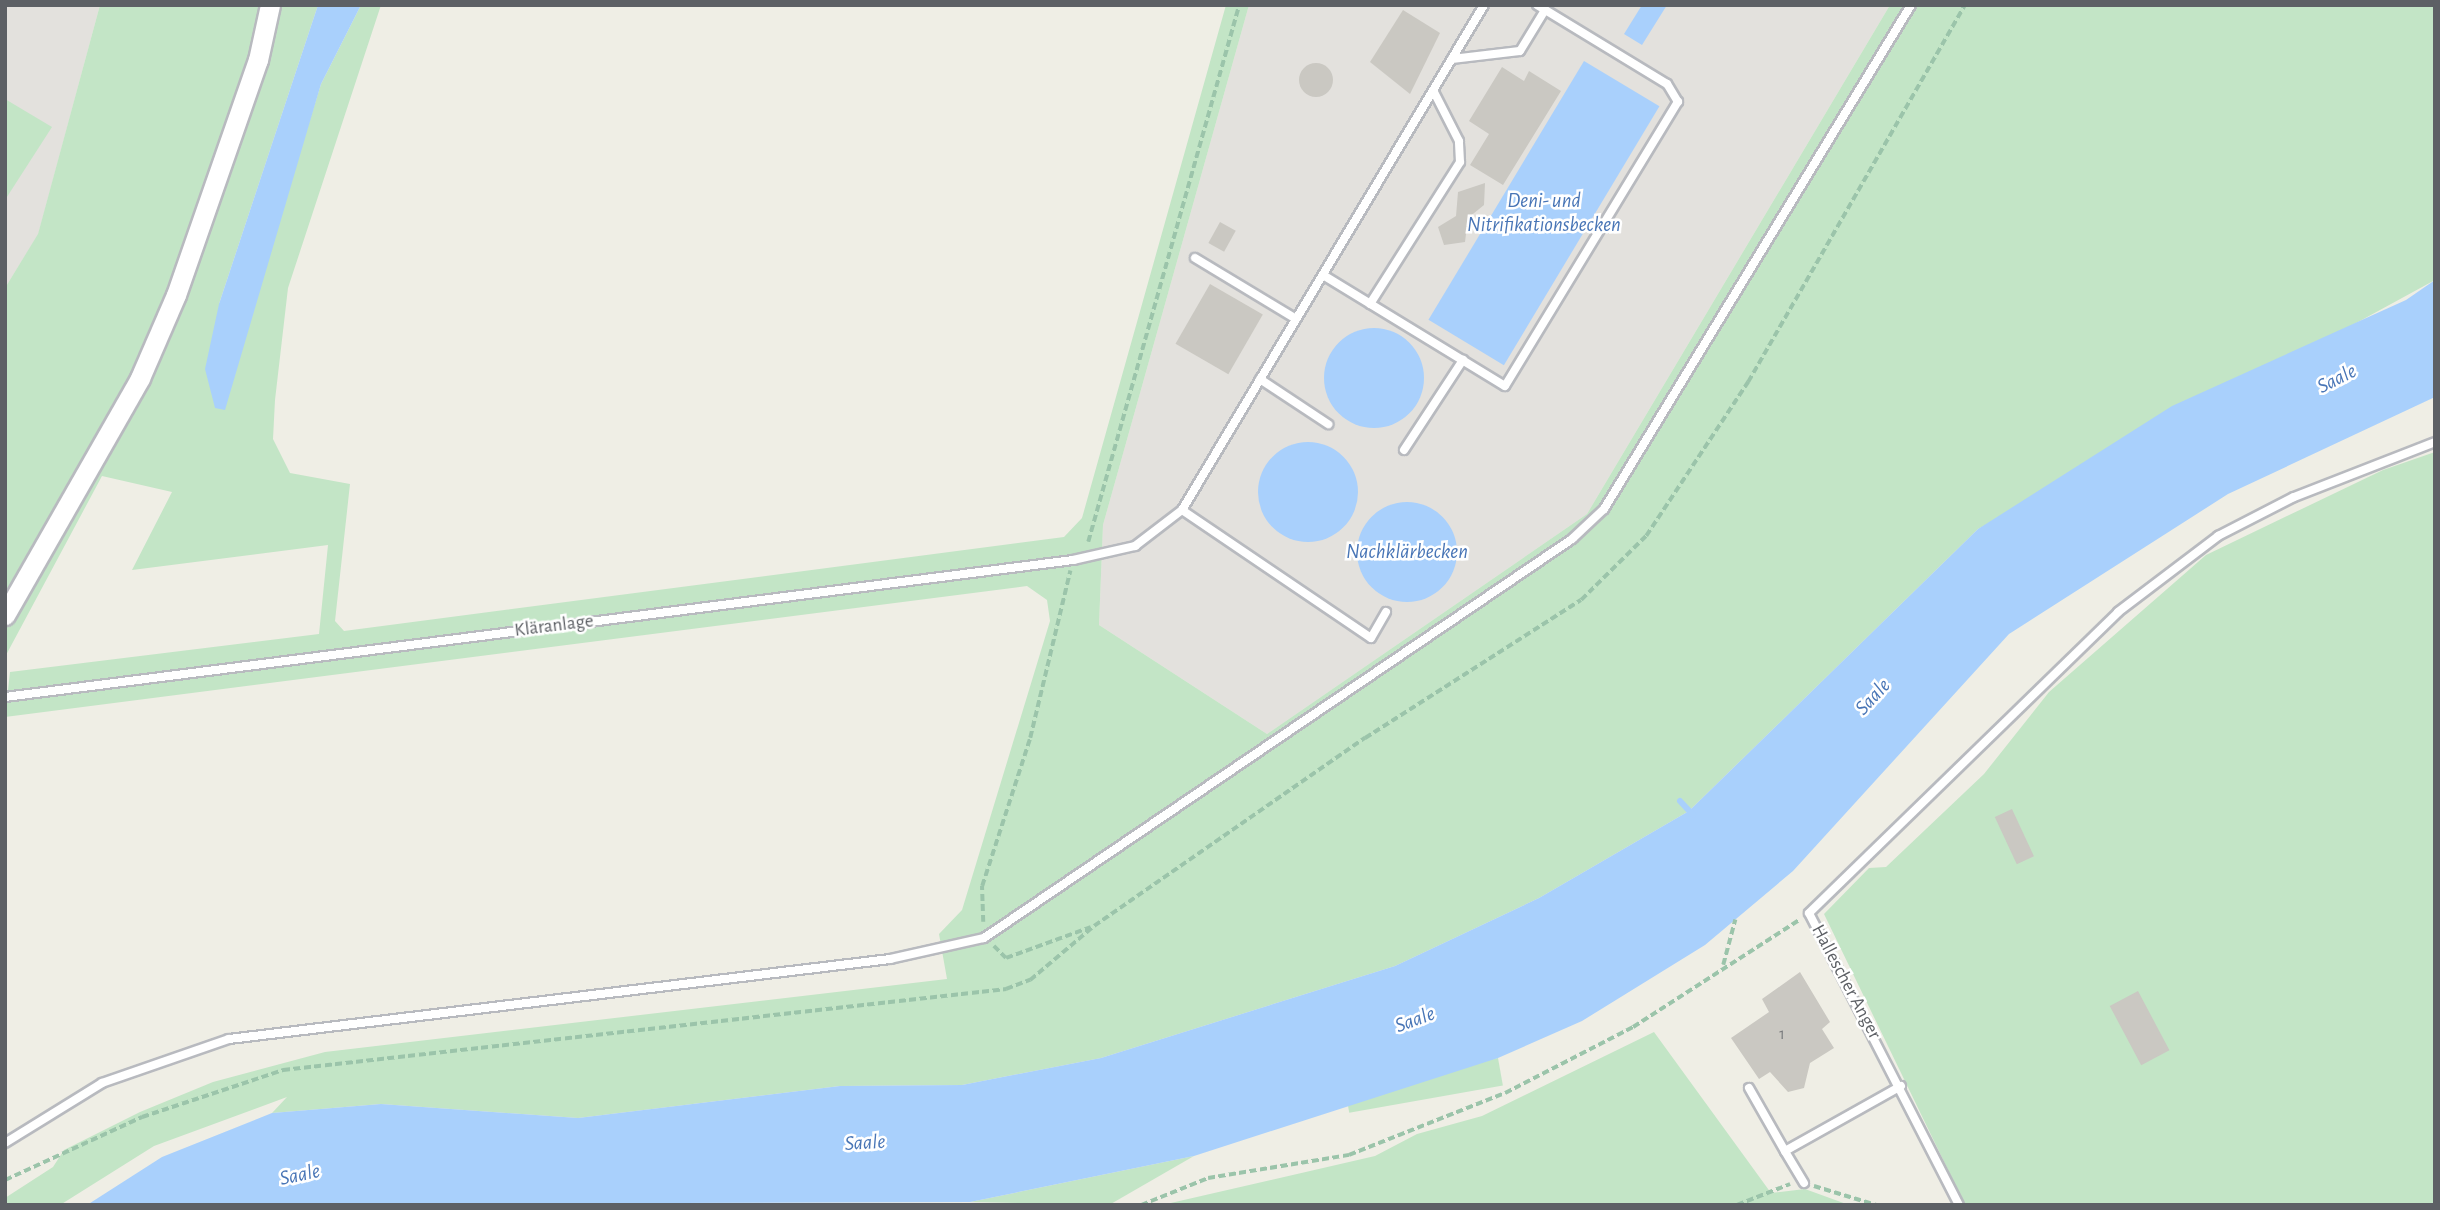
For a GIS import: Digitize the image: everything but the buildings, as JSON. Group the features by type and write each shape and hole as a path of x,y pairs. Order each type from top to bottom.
{"street":[{"path":"5,615 140,378 177,295 258,60 270,5"}],"lane":[{"path":"1385,612 1371,638 1182,510 1484,5"},
{"path":"5,1143 102,1083 229,1039 890,959 984,937 1539,562 1605,509 1911,5"},
{"path":"1323,275 1505,386 1678,103 1667,84 1541,8 1520,51 1452,59"},
{"path":"1370,304 1460,162 1459,142 1433,90"},
{"path":"1195,258 1296,319"},
{"path":"1404,450 1463,360"},
{"path":"1260,379 1328,424"},
{"name":"Hallescher Anger","path":"1959,1205 1901,1086 1809,913 2118,612 2218,536 2294,497 2435,442"},
{"name":"Kläranlage","path":"5,696 1073,560 1135,546 1182,510"},
{"path":"1785,1150 1901,1086"},
{"path":"1749,1088 1804,1183"}],"path":[{"path":"1094,926 1006,958 984,937 982,886 1030,738 1073,560 1094,535 1239,5"},
{"path":"5,1180 154,1112 283,1070 1006,989 1058,962 1094,926 1365,738 1581,600 1646,536 1748,383 1965,5"},
{"path":"1141,1205 1208,1178 1349,1155 1505,1093 1633,1027 1723,966 1809,913"},
{"path":"1723,966 1735,919"}],"shaded area":[{"path":"5,5 100,5 38,235 5,288"},
{"path":"1249,5 1890,5 1587,514 1267,734 1099,625 1103,525"}],"green space":[{"path":"100,5 318,5 219,304 286,197 321,84 361,5 381,5 288,288 275,400 273,439 290,473 350,484 335,621 344,631 1064,537 1082,518 1226,5 1249,5 1103,525 1099,625 1267,734 1587,514 1890,5 2435,5 2435,280 1978,529 1689,811 1539,898 1395,966 1101,1058 962,1085 840,1086 578,1118 381,1104 272,1113 287,1097 154,1146 60,1205 5,1205 5,1198 53,1167 64,1150 140,1112 213,1082 325,1052 947,979 939,934 962,910 1050,621 1047,600 1027,586 5,717 10,672 319,634 328,545 132,570 172,492 102,476 5,657 5,288 38,234"},
{"path":"5,99 52,127 5,200"},
{"path":"2435,452 2435,1205 1965,1205 1824,914 1869,868 1886,867 1984,774 2049,692 2206,555 2383,470"},
{"path":"1654,1032 1771,1193 1805,1189 1849,1205 1162,1205 1375,1156 1417,1134 1482,1116"},
{"path":"1498,1058 1503,1086 1349,1113 1344,1085"},
{"path":"1194,1156 1109,1205 970,1202"}],"water":[{"path":"318,5 361,5 321,84 225,410 215,408 205,369 219,304"},
{"path":"1642,5 1667,5 1642,45 1624,34"},
{"name":"Deni- und Nitrifikationsbecken","path":"1584,61 1659,106 1504,365 1428,320"},
{"name":"Saale","path":"2435,280 2435,397 2228,494 2009,634 1793,871 1705,945 1582,1021 1498,1058 1194,1156 970,1202 87,1205 162,1157 272,1113 381,1104 578,1118 840,1086 962,1085 1101,1058 1395,966 1539,898 1689,811 1978,529 2172,406 2406,300"},
{"path":"1374,328 1402,336 1416,350 1424,378 1416,406 1402,420 1374,428 1346,420 1332,406 1324,378 1332,350 1346,336"},
{"name":"Nachklärbecken","path":"1308,442 1327,446 1343,457 1354,473 1358,492 1354,511 1343,527 1327,538 1308,542 1289,538 1273,527 1262,511 1258,492 1262,473 1273,457 1289,446"},
{"name":"Nachklärbecken","path":"1407,502 1426,506 1442,517 1453,533 1457,552 1453,571 1442,587 1426,598 1407,602 1388,598 1372,587 1361,571 1357,552 1361,533 1372,517 1388,506"}],"waterway":[{"path":"1680,801 1693,815"}]}
